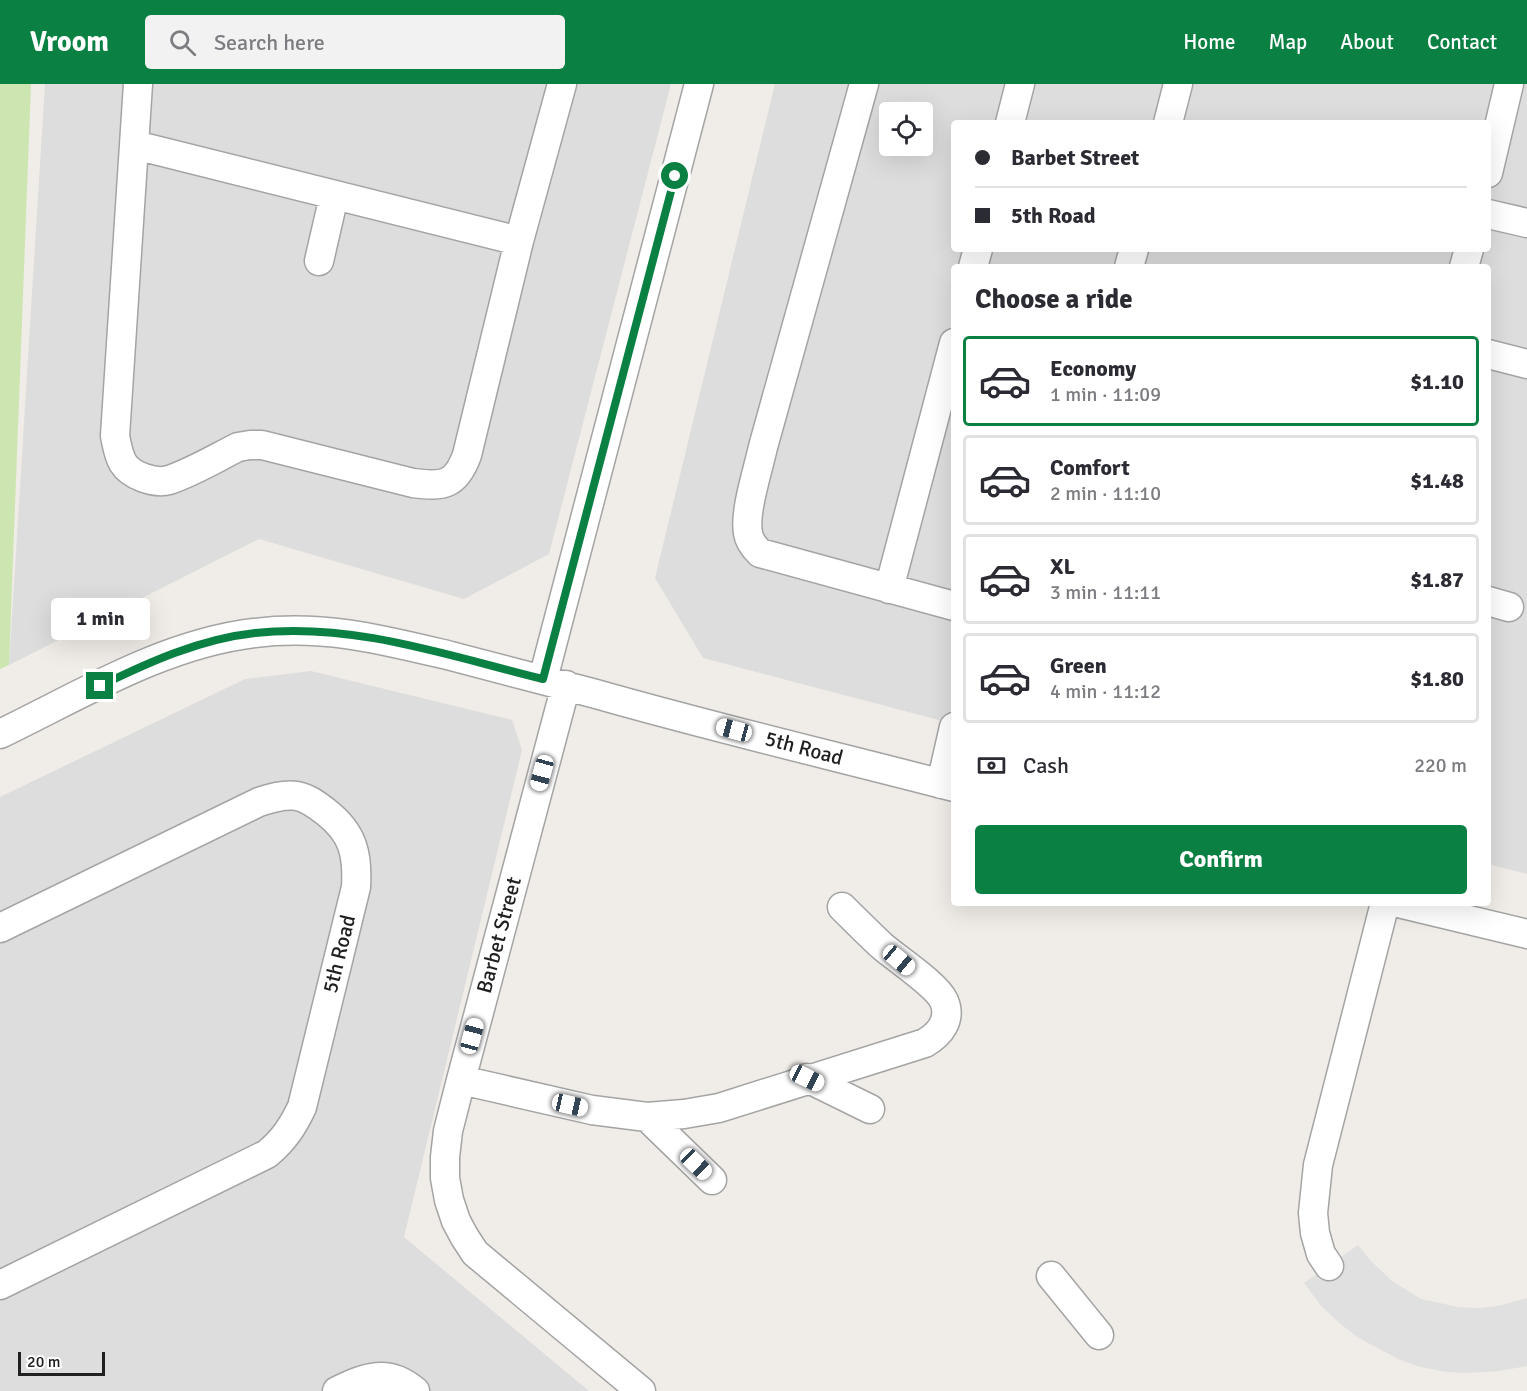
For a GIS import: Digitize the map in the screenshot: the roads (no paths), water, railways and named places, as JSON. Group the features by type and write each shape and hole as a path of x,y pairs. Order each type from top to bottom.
{"street":[{"path":"138,84 115,436 119,454 125,466 154,481 168,480 238,447 250,444 413,483 443,485 454,479 467,455 519,241 561,84"},
{"name":"Barbet Street","path":"625,1386 476,1254 456,1221 449,1200 445,1178 445,1157 448,1131 554,682 699,84"},
{"path":"864,84 763,447 747,525 748,535 760,553 951,605"},
{"path":"1011,120 1020,84"},
{"path":"1169,120 1178,84"},
{"path":"1491,160 1509,84"},
{"path":"135,145 519,241"},
{"path":"319,261 334,196"},
{"path":"1491,215 1527,224"},
{"path":"889,589 951,354"},
{"path":"1491,355 1527,364"},
{"name":"5th Road","path":"0,734 140,666 204,643 254,633 333,632 369,636 554,682 947,785"},
{"path":"947,785 951,752"},
{"name":"5th Road","path":"0,928 259,802 278,796 297,796 314,803 338,822 351,841 357,864 356,887 302,1107 294,1125 282,1142 267,1154 0,1285"},
{"path":"1329,1266 1315,1233 1313,1213 1318,1165 1384,906"},
{"path":"1416,906 1527,934"},
{"path":"460,1080 592,1110 647,1117 684,1114 719,1107 935,1037 943,1028 946,1015 944,1001 935,990 881,945 842,907"},
{"path":"807,1078 870,1109"},
{"path":"647,1117 712,1180"},
{"path":"1051,1276 1099,1335"},
{"path":"338,1391 372,1377 390,1378 405,1383 415,1391"}]}
